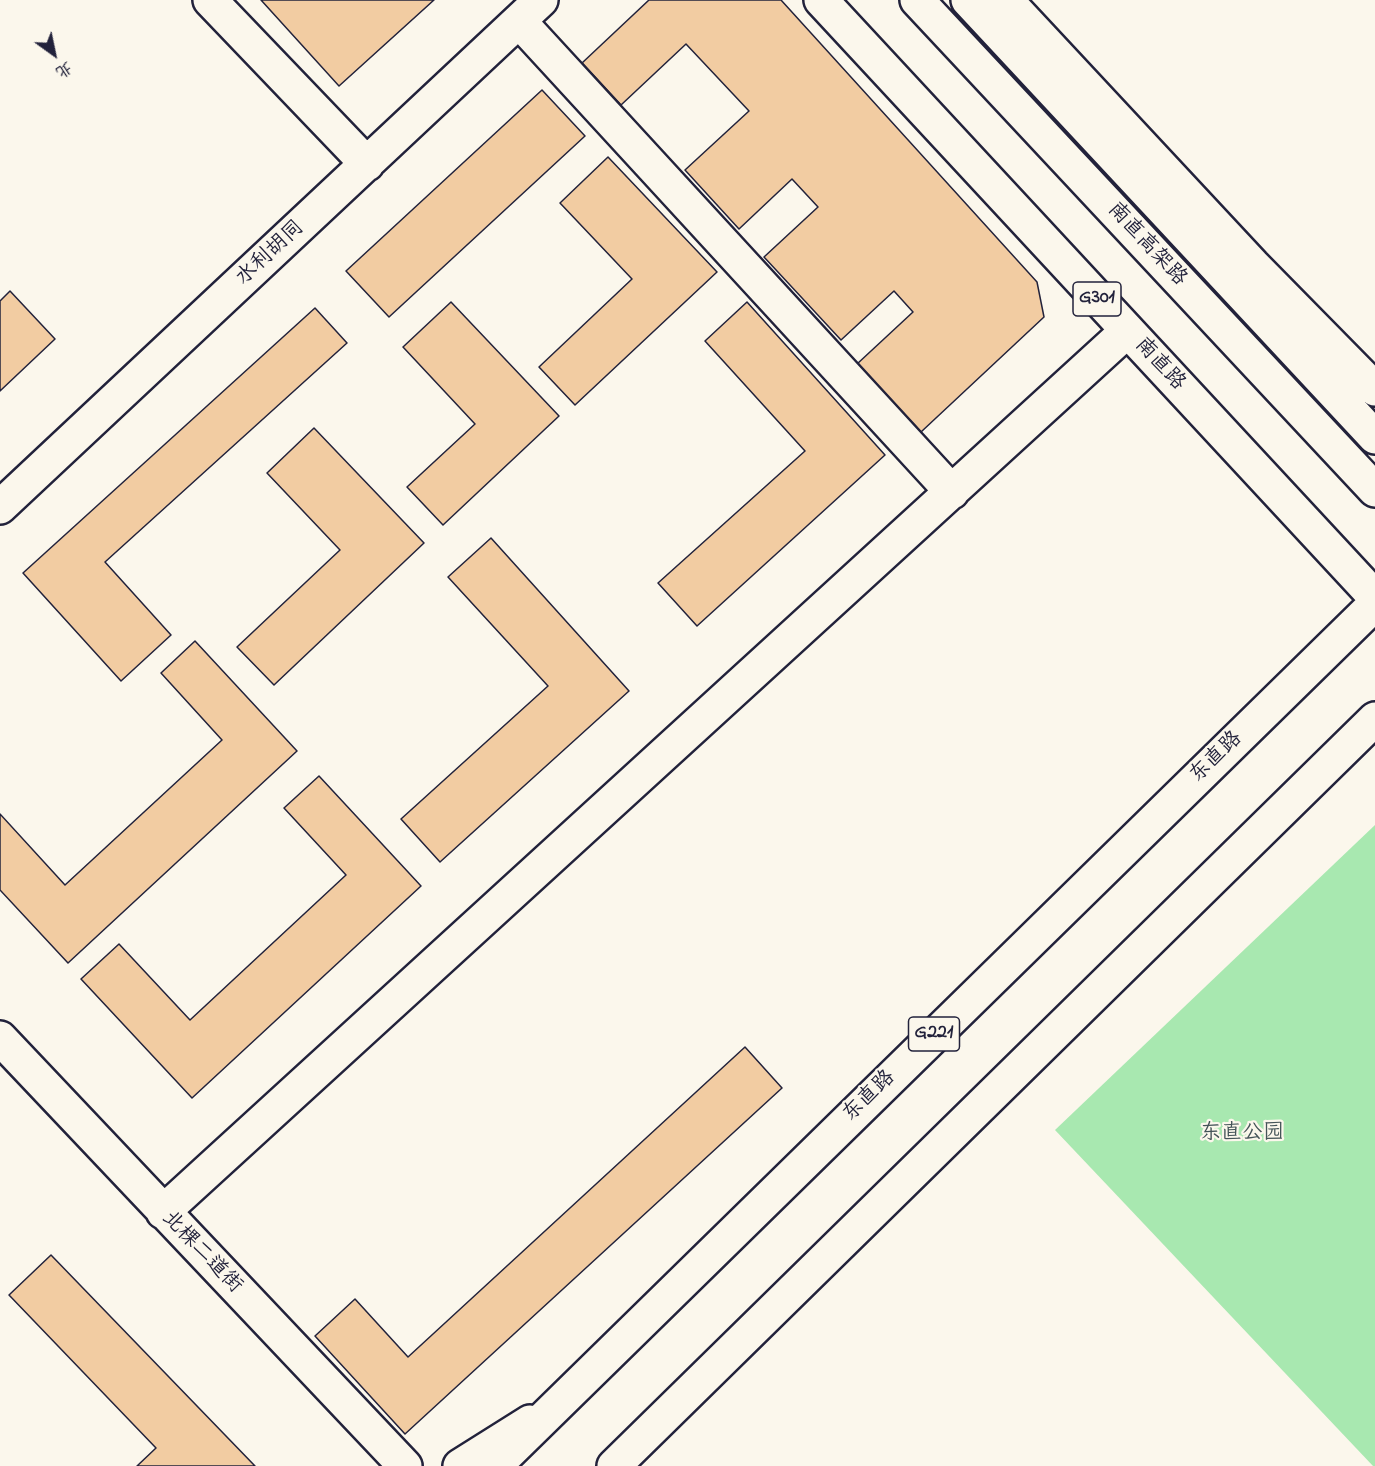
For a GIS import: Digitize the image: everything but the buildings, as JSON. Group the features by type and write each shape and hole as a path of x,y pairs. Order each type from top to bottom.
{"main road":[{"path":"210,0 366,164"},
{"name":"南直路","path":"821,0 1375,597"},
{"name":"南直高架路","path":"917,0 1375,490"},
{"name":"南直高架路","path":"968,0 1375,437"},
{"path":"1006,0 1253,265 1375,389"},
{"path":"530,10 952,492"},
{"name":"水利胡同","path":"0,507 530,10"},
{"path":"163,1212 1127,331"},
{"name":"东直路","path":"495,1466 549,1410 1375,604"},
{"path":"614,1466 1375,719"},
{"name":"北棵二道街","path":"0,1038 405,1466"},
{"path":"637,1466 698,1385"},
{"path":"460,1466 549,1410"}],"green space":[{"name":"东直公园","path":"1375,825 1375,1466 1373,1466 1055,1130"}]}
